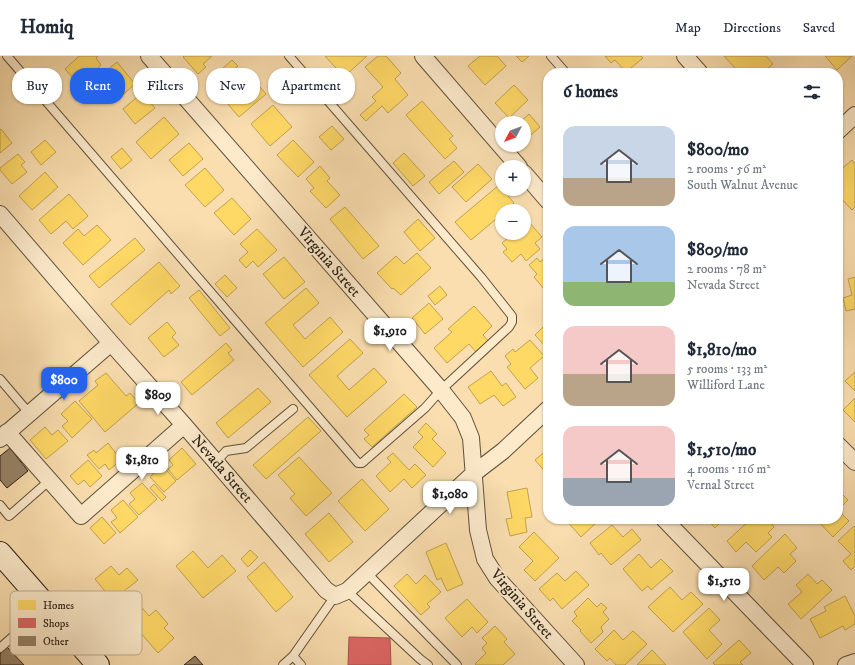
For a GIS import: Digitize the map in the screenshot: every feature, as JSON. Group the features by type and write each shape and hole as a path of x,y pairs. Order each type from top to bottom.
{"main road":[{"path":"0,553 33,591"},
{"path":"89,655 98,665"}],"street":[{"name":"Virginia Street","path":"149,56 441,390 463,418 471,438 478,530 485,559 497,578 576,665"},
{"path":"423,56 513,160"},
{"path":"685,56 696,68"},
{"path":"843,126 855,115"},
{"path":"531,181 543,195"},
{"name":"Nevada Street","path":"0,214 326,590 341,593"},
{"path":"111,343 4,436 50,480 81,516 184,425"},
{"path":"341,593 367,573 473,474 503,451 543,414"},
{"path":"843,450 855,462"},
{"path":"669,524 805,665"},
{"path":"846,665 855,662"}],"lane":[{"path":"7,56 358,463 362,463 426,408 441,390 509,327 512,322 512,316 481,277 289,56"},
{"path":"552,56 562,68"},
{"path":"0,379 29,413"},
{"path":"216,462 226,451 246,448 293,409"},
{"path":"0,505 10,516 50,480"},
{"path":"367,573 457,665"},
{"path":"283,665 293,656 341,593 428,665"},
{"path":"0,648 10,639"},
{"path":"293,656 301,665"}],"building: Homes":[{"path":"79,56 98,56 96,58 101,65 98,68 70,68 70,75 65,69"},
{"path":"212,56 203,64 206,67 198,74 198,68 193,68 183,57"},
{"path":"325,56 367,56 354,68 336,68"},
{"path":"378,56 386,56 401,73 395,79 408,95 388,113 382,106 366,121 360,115 376,101 372,97 383,87 365,67"},
{"path":"480,56 497,56 506,66 485,85 468,66"},
{"path":"516,56 529,56 522,62"},
{"path":"605,56 641,56 643,58 631,68 622,68 615,60 611,63"},
{"path":"724,56 766,56 773,64 768,68 735,68"},
{"path":"825,56 852,56 839,68 835,68"},
{"path":"232,60 238,66 235,68 223,68"},
{"path":"117,62 122,68 110,68"},
{"path":"125,72 133,82 133,86 125,93"},
{"path":"514,85 528,100 511,116 507,116 495,103"},
{"path":"260,87 266,94 260,99"},
{"path":"133,101 133,104 152,104 155,108 135,124 123,109"},
{"path":"422,101 453,136 449,139 457,148 445,159 406,115"},
{"path":"228,104 254,104 239,117"},
{"path":"273,105 292,127 270,146 251,124"},
{"path":"531,116 540,127 531,135"},
{"path":"164,117 179,134 151,159 136,142"},
{"path":"332,126 344,139 331,150 319,137"},
{"path":"1,129 12,143 0,153 0,130"},
{"path":"45,140 56,152 41,165 31,152"},
{"path":"293,140 314,162 298,177 277,155"},
{"path":"189,143 203,159 183,176 169,160"},
{"path":"122,148 132,160 121,169 111,157"},
{"path":"404,153 425,176 413,186 393,163"},
{"path":"18,154 25,162 21,165 27,172 12,184 0,168"},
{"path":"852,160 855,164 855,207 852,210 843,200 843,168"},
{"path":"454,161 464,172 439,194 429,182"},
{"path":"478,164 492,179 466,202 452,187"},
{"path":"320,166 330,178 327,181 340,195 326,208 310,191 314,188 306,179"},
{"path":"205,168 224,190 205,207 185,185"},
{"path":"45,172 58,187 32,210 19,196"},
{"path":"495,188 495,196 508,196 514,203 495,204 495,220 471,240 455,222"},
{"path":"69,194 88,216 73,229 66,221 51,234 39,220"},
{"path":"232,198 251,219 234,235 214,213"},
{"path":"345,207 379,246 363,259 330,219"},
{"path":"418,219 435,238 420,251 404,232"},
{"path":"531,224 542,237 535,243 540,249 526,261 521,254 512,262 503,252 507,249 502,243 506,240 531,240"},
{"path":"97,225 111,240 83,265 63,243 78,229 84,236"},
{"path":"257,229 277,250 258,267 253,261 246,268 239,260 248,252 240,244"},
{"path":"135,238 145,250 99,288 89,276"},
{"path":"417,253 431,268 401,295 393,288 392,289 377,273 396,256 404,264"},
{"path":"284,257 305,282 284,299 263,274"},
{"path":"537,258 540,262 543,260 543,288 534,277 537,274 529,265"},
{"path":"159,262 180,286 171,294 169,290 130,325 111,304"},
{"path":"225,275 237,288 227,297 215,284"},
{"path":"855,277 855,309 846,311 843,298 852,295 848,279"},
{"path":"440,286 447,295 435,305 428,296"},
{"path":"306,288 319,303 293,325 305,339 330,317 343,332 303,367 265,323"},
{"path":"199,290 230,328 220,336 189,298"},
{"path":"429,303 443,319 425,334 412,318"},
{"path":"474,306 492,326 483,335 489,342 477,353 469,344 447,363 434,348 452,332 448,329"},
{"path":"167,322 176,333 172,337 179,345 164,357 148,338"},
{"path":"543,327 543,344 535,335"},
{"path":"350,339 363,353 337,376 349,390 374,368 387,382 347,417 309,375"},
{"path":"530,340 543,355 543,357 530,368 538,378 525,389 507,367 511,364 505,356 513,349 515,352"},
{"path":"226,343 232,350 228,353 234,360 192,395 181,382"},
{"path":"491,371 502,386 506,383 516,397 503,406 494,395 480,404 468,387"},
{"path":"855,372 855,391 845,381"},
{"path":"106,373 126,396 130,393 139,403 105,432 79,401 98,385 95,381"},
{"path":"258,388 271,402 228,438 216,423"},
{"path":"404,394 417,407 372,447 364,439 369,435 364,430"},
{"path":"855,398 855,422 843,410"},
{"path":"75,401 92,419 72,438 62,426 68,421 61,414"},
{"path":"308,417 321,431 266,479 253,465"},
{"path":"426,423 437,434 432,439 446,453 433,467 413,447 423,437 418,432"},
{"path":"45,427 52,435 58,430 68,441 46,459 30,440"},
{"path":"108,443 121,460 109,470 105,464 99,469 87,455 94,450 96,453"},
{"path":"182,448 196,464 177,480 168,469 173,465 169,460"},
{"path":"393,453 409,470 415,464 426,475 412,488 404,479 390,492 376,476 391,462 387,458"},
{"path":"543,453 543,469 535,460"},
{"path":"299,457 332,493 306,516 290,498 295,494 278,475"},
{"path":"88,460 102,476 90,487 84,480 78,485 70,476"},
{"path":"162,465 176,481 164,492 150,477"},
{"path":"362,479 389,509 365,531 338,501"},
{"path":"142,483 157,499 139,515 129,504 135,499 130,493"},
{"path":"154,484 166,497 162,501 150,488"},
{"path":"527,488 532,517 525,518 527,532 510,536 506,519 512,518 507,492"},
{"path":"843,495 848,500 843,505"},
{"path":"123,500 138,517 120,533 111,522 117,518 111,510"},
{"path":"329,513 353,542 329,562 305,534"},
{"path":"843,515 849,521 833,537 821,524 843,524"},
{"path":"102,517 116,533 104,544 90,528"},
{"path":"570,524 595,524 581,537"},
{"path":"711,524 719,524 715,528"},
{"path":"746,524 771,524 774,527 768,533 772,537 756,552 746,542 736,552 727,541"},
{"path":"612,525 623,537 632,529 641,540 611,565 601,553 599,555 590,543"},
{"path":"854,526 855,566 851,570 843,561 851,554 838,541"},
{"path":"534,532 559,558 535,581 524,570 533,561 519,547"},
{"path":"785,534 797,548 790,554 796,561 784,573 778,567 764,580 752,566"},
{"path":"446,543 463,584 447,591 441,578 437,580 426,552"},
{"path":"250,550 258,557 248,567 241,559"},
{"path":"193,551 208,568 222,555 236,571 203,598 176,566"},
{"path":"639,554 651,568 661,559 673,571 651,590 648,586 642,591 623,569"},
{"path":"264,562 293,597 276,612 247,577"},
{"path":"111,566 119,575 127,568 138,580 124,591 105,591 95,579"},
{"path":"576,571 589,585 562,609 553,598 550,601 539,589 557,573 565,581"},
{"path":"407,574 416,584 425,575 441,592 427,604 430,607 421,615 394,586"},
{"path":"808,574 817,584 822,580 832,590 801,619 788,604 802,592 796,585"},
{"path":"670,587 682,600 691,592 703,604 673,632 648,607"},
{"path":"845,596 855,616 855,624 845,630 843,626 820,638 810,619 826,611 824,607"},
{"path":"588,598 597,607 601,603 607,608 603,612 609,619 601,627 603,632 591,643 572,621 577,616 574,612"},
{"path":"467,599 488,622 477,633 472,627 462,637 445,618"},
{"path":"142,608 149,616 156,610 168,624 164,628 174,638 158,653 142,634"},
{"path":"709,608 720,620 709,630 722,644 707,659 683,632"},
{"path":"495,626 507,639 504,642 515,654 503,665 476,665 475,664 486,653 482,648 487,643 482,638"},
{"path":"614,630 623,640 633,631 647,644 625,665 616,665 610,658 607,661 595,649"},
{"path":"739,640 751,653 740,662 743,665 715,665 713,663"},
{"path":"652,650 666,665 637,665"}],"building: Shops":[{"path":"349,637 390,638 391,665 348,665"}],"building: Other":[{"path":"10,448 28,471 7,488 0,480 0,456"},
{"path":"7,647 10,650 10,655 15,655 24,665 0,665 0,654"},
{"path":"195,656 203,665 184,665"}]}
